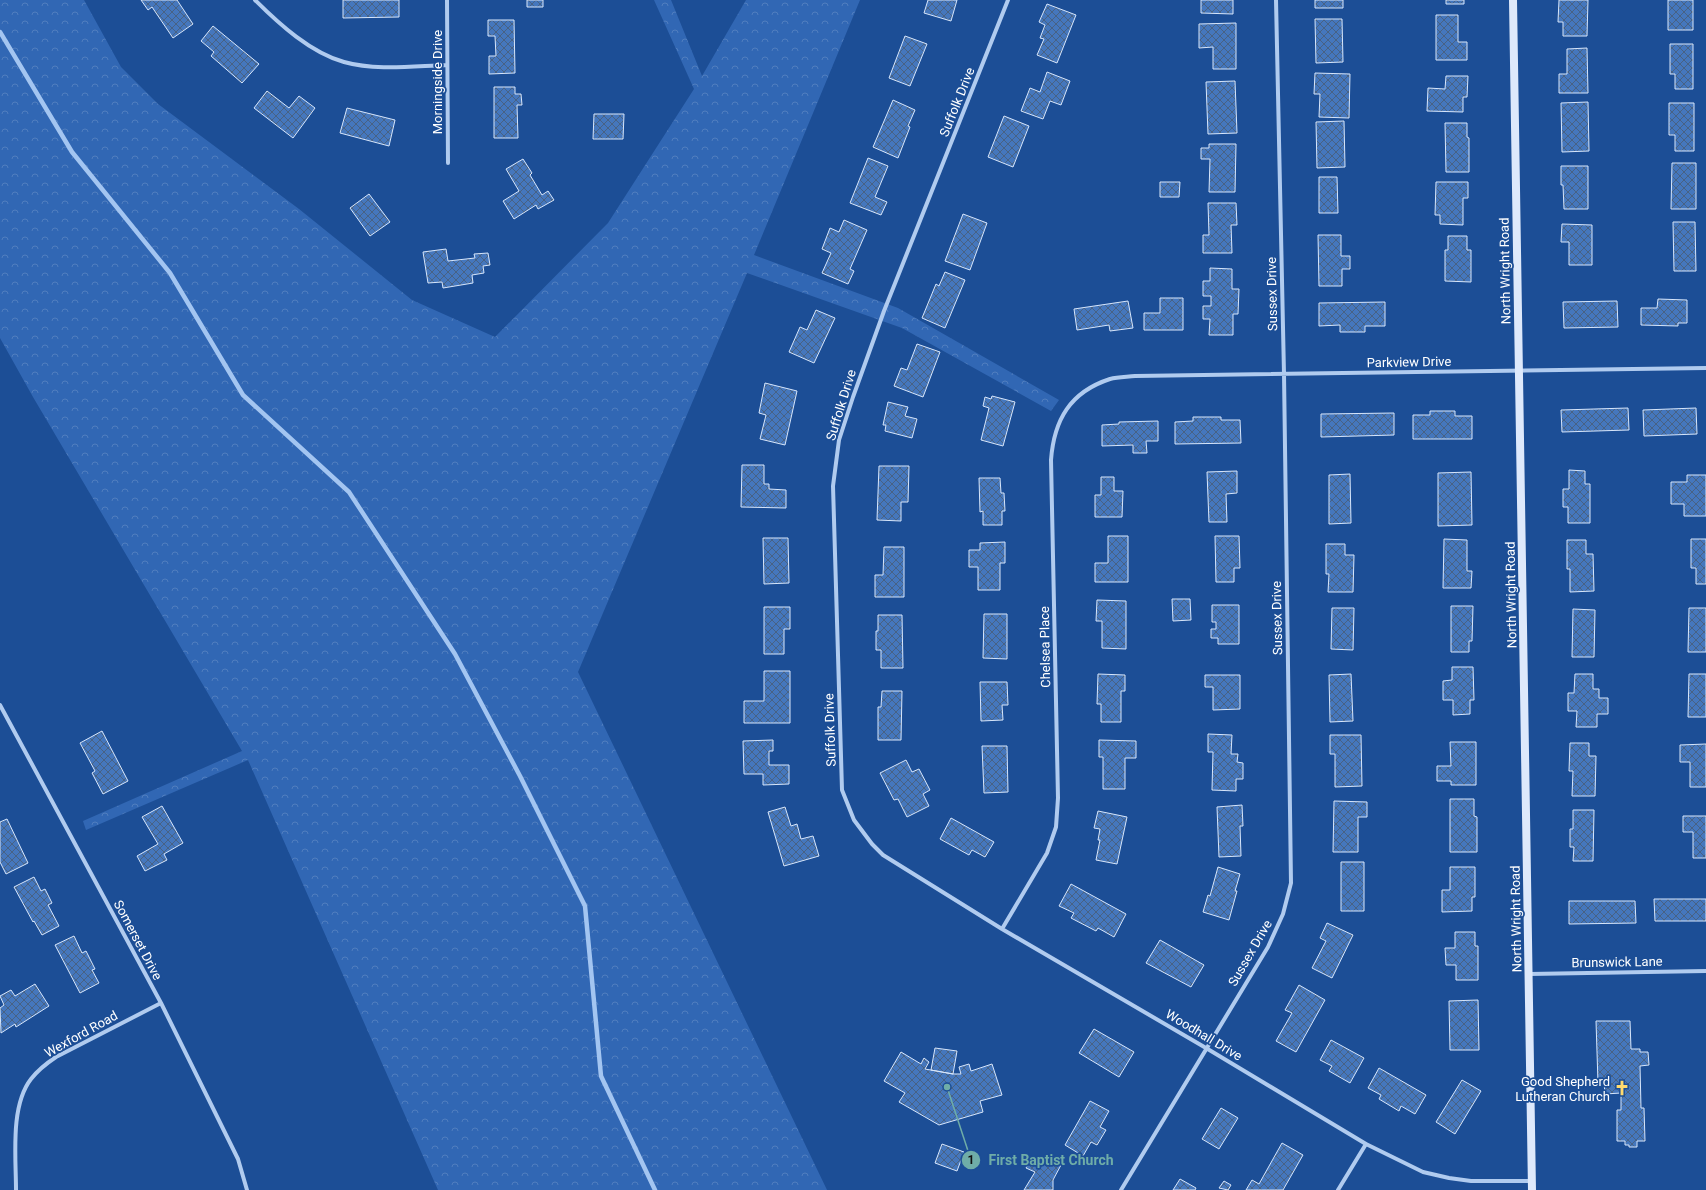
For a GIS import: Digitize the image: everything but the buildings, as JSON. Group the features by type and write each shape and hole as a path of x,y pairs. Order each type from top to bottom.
{"main road":[{"name":"North Wright Road","path":"1513,0 1532,1190"}],"street":[{"path":"255,0 270,15 312,48 344,62 374,66 447,65"},
{"name":"Morningside Drive","path":"447,0 448,163"},
{"name":"Suffolk Drive","path":"883,855 872,844 854,820 842,790 833,486 839,440 884,311 1008,0"},
{"name":"Sussex Drive","path":"1121,1190 1277,930 1285,908 1291,883 1284,374 1276,0"},
{"name":"Parkview Drive","path":"1112,379 1135,376 1706,368"},
{"name":"Chelsea Place","path":"1002,929 1048,853 1056,827 1058,798 1051,460 1053,441 1058,424 1065,411 1077,396 1093,386 1112,379"},
{"name":"Somerset Drive","path":"0,705 161,1003 238,1159 247,1190"},
{"name":"Woodhall Drive","path":"883,855 1002,929 1206,1048 1366,1144 1424,1172 1449,1178 1471,1181 1532,1181"},
{"name":"Brunswick Lane","path":"1529,974 1706,971"},
{"name":"Wexford Road","path":"16,1190 18,1106 23,1091 31,1079 40,1068 56,1057 161,1003"},
{"path":"1338,1190 1366,1144"}],"green space":[{"path":"0,0 84,0 121,67 158,104 299,209 412,300 495,337 608,223 694,89 654,0 671,0 702,76 746,0 860,0 754,255 898,308 1059,400 1051,411 902,328 747,273 578,672 827,1190 438,1190 248,760 86,830 83,821 242,751 33,397 0,338"}],"waterway":[{"path":"0,32 72,152 170,273 243,395 349,492 455,654 520,776 585,906 601,1076 655,1190"}],"place":[{"name":"First Baptist Church","path":"947,1087"},
{"name":"Good Shepherd Lutheran Church","path":"1622,1088"}]}
